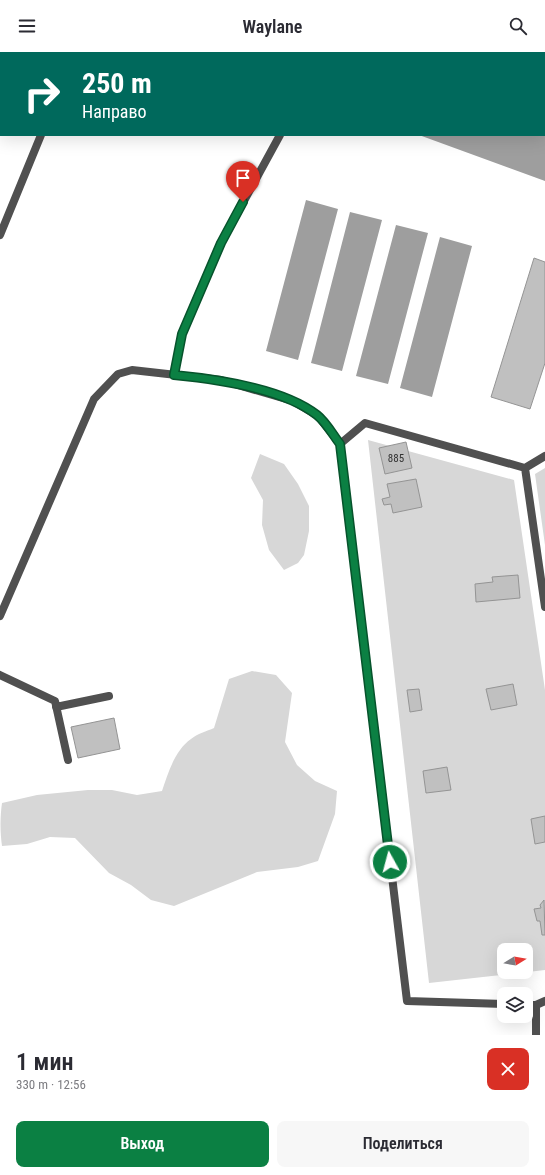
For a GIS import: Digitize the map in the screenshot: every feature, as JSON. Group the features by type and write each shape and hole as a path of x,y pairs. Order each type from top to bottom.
{"street":[{"path":"0,235 41,136"},
{"path":"174,375 182,334 221,243 279,136"},
{"path":"0,616 94,399 118,374 132,370 221,380 293,401 318,416 340,444 407,1001 497,1004"},
{"path":"340,444 365,423 525,468 545,456"},
{"path":"525,468 545,607"},
{"path":"0,593 9,596"},
{"path":"0,675 55,701 68,760"},
{"path":"56,707 109,696"},
{"path":"536,1035 536,1005 545,1000"}],"shaded area":[{"path":"422,136 545,136 545,181"},
{"path":"306,200 338,209 298,360 266,351"},
{"path":"350,212 382,220 342,371 311,363"},
{"path":"396,225 428,233 388,384 356,376"},
{"path":"440,237 472,246 432,397 400,388"},
{"path":"368,440 514,480 545,690 545,970 533,971 533,943 497,943 497,975 429,983"},
{"path":"260,454 284,464 298,484 309,506 309,531 304,555 298,563 284,570 269,550 262,525 263,500 251,478"},
{"path":"545,468 545,545 535,474"},
{"path":"252,671 276,675 292,693 285,742 297,765 315,781 337,791 335,814 318,861 298,867 257,872 174,906 151,900 131,885 109,873 75,838 50,837 27,844 2,846 0,824 2,803 37,795 88,790 112,790 137,795 162,791 173,762 185,744 193,737 214,728 229,679"}],"building":[{"path":"534,258 545,262 545,363 530,409 491,397"},
{"path":"406,442 412,468 385,474 379,448"},
{"path":"416,479 422,507 393,513 391,504 384,505 382,499 390,497 387,484"},
{"path":"518,575 520,598 476,602 475,584 493,582 492,577"},
{"path":"513,684 517,705 491,710 486,689"},
{"path":"419,689 422,710 410,712 407,690"},
{"path":"114,718 120,749 78,758 71,727"},
{"path":"447,767 451,790 426,793 423,771"},
{"path":"545,816 545,842 535,844 531,819"},
{"path":"544,900 545,935 542,935 540,921 537,921 534,909 541,908 540,905"}],"route":[{"path":"243,202 221,243 182,334 174,375 221,380 293,401 318,416 340,444 390,862"}]}
